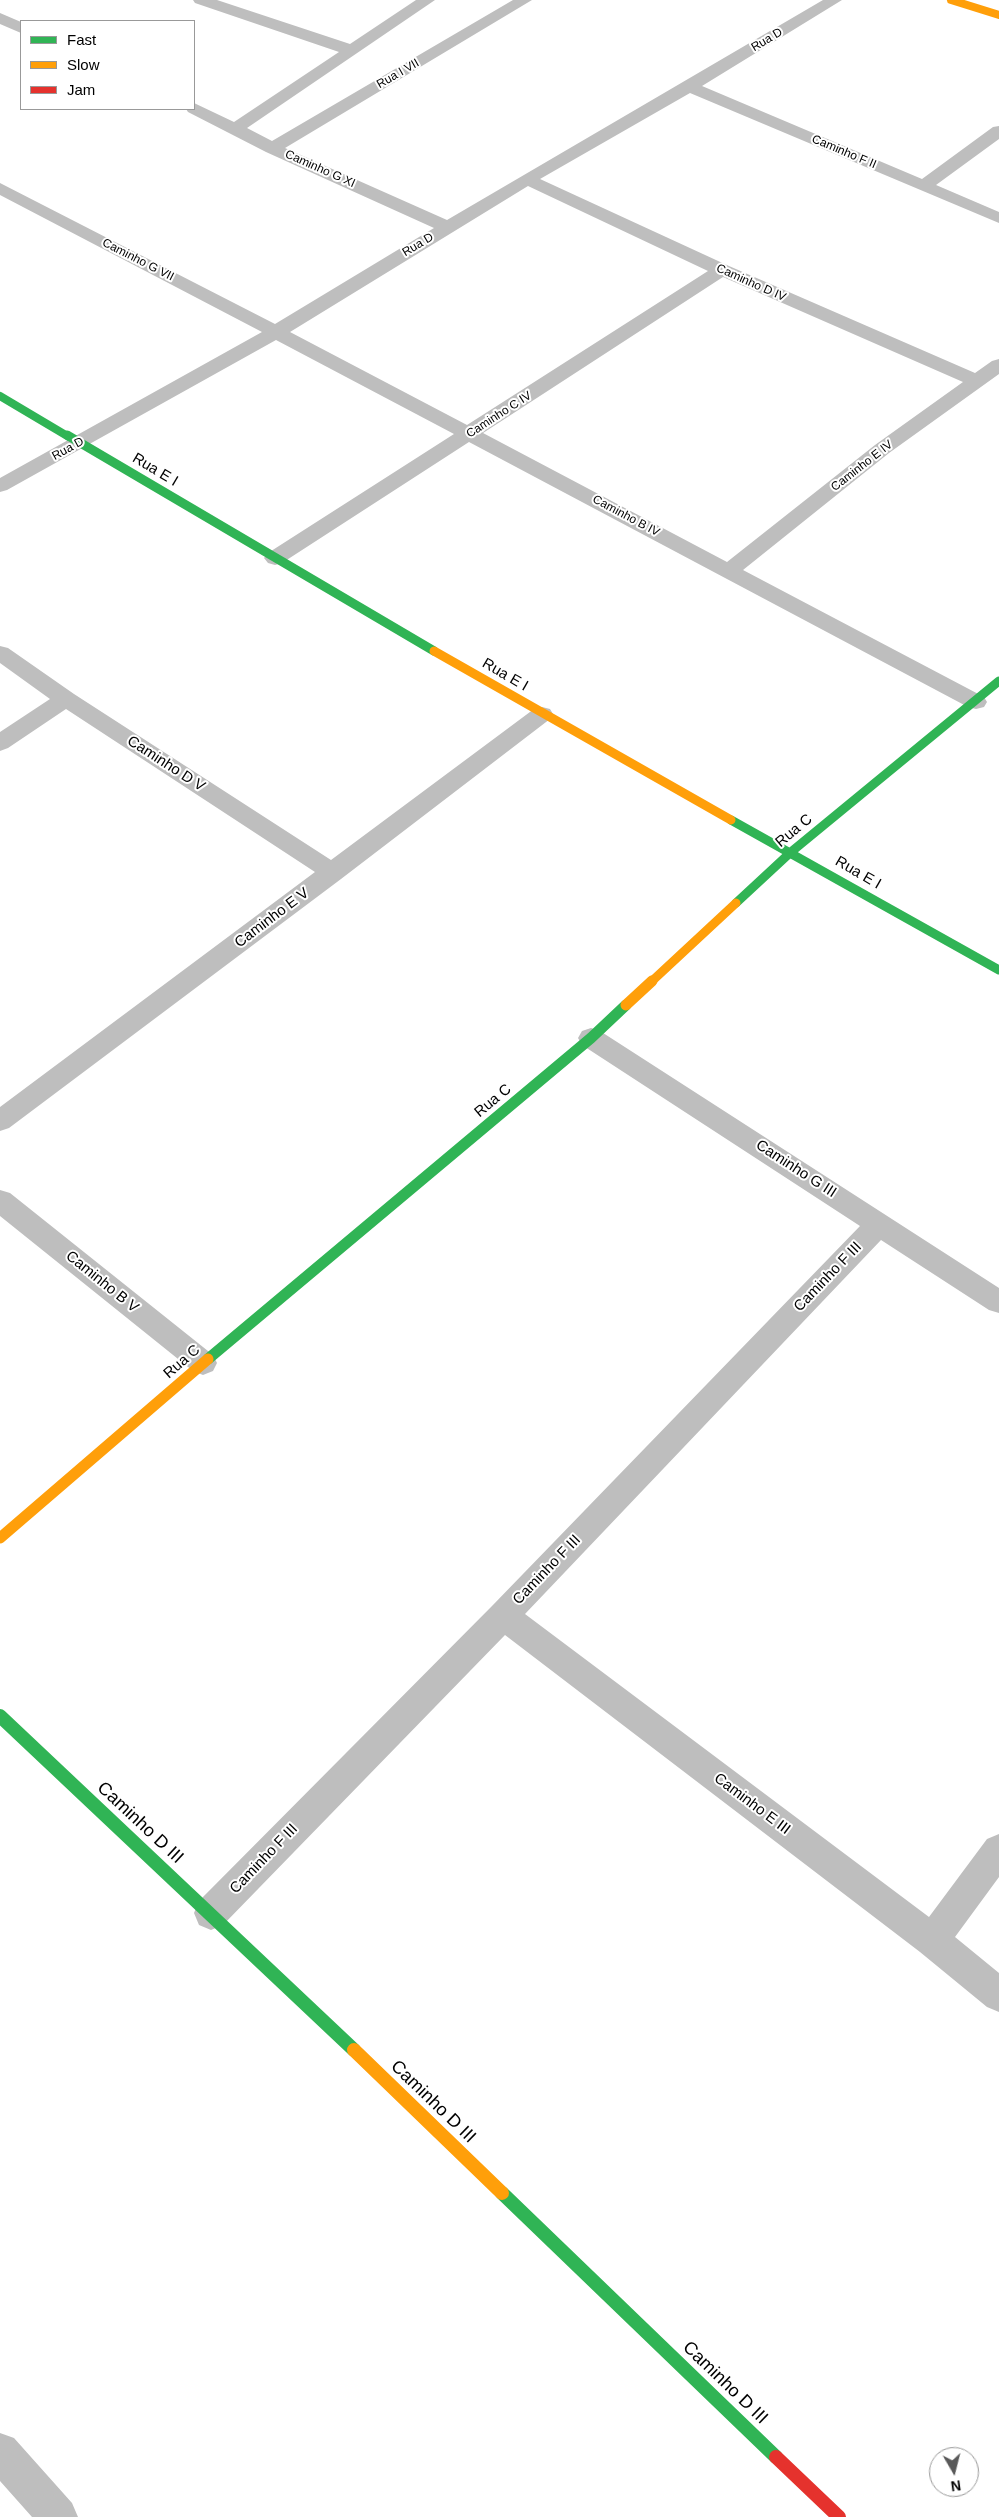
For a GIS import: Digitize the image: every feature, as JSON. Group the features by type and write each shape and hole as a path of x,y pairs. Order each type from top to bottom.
{"main road":[{"path":"951,0 999,15"},
{"name":"Rua E I","path":"0,396 542,714 999,970"},
{"name":"Rua C","path":"0,1538 203,1363 592,1038 791,852 976,702 999,681"},
{"name":"Caminho D III","path":"0,1716 211,1913 839,2517"}],"street":[{"path":"201,0 350,50"},
{"path":"236,128 427,0"},
{"name":"Rua I VII","path":"272,148 524,0"},
{"name":"Rua D","path":"0,486 276,332 527,179 689,87 834,0"},
{"path":"0,18 20,28"},
{"name":"Caminho F II","path":"689,87 999,218"},
{"name":"Caminho G XI","path":"195,108 272,148 447,227"},
{"path":"924,186 999,131"},
{"name":"Caminho D IV","path":"527,179 722,270 977,382"},
{"name":"Caminho G VII","path":"0,188 276,332"},
{"name":"Caminho C IV","path":"275,558 722,270"},
{"name":"Caminho B IV","path":"276,332 976,702"},
{"name":"Caminho E IV","path":"729,571 882,450 999,365"},
{"name":"Caminho D V","path":"0,653 66,699 333,873"},
{"path":"0,743 66,699"},
{"name":"Caminho E V","path":"0,1121 333,873 542,714"},
{"name":"Caminho G III","path":"592,1038 880,1223 999,1302"},
{"name":"Caminho B V","path":"0,1201 203,1363"},
{"name":"Caminho F III","path":"211,1913 503,1616 880,1223"},
{"name":"Caminho E III","path":"503,1616 932,1940 999,1995"},
{"path":"932,1940 999,1850"},
{"path":"0,2452 58,2517"}],"traffic: fast":[{"path":"0,396 434,651"},
{"path":"736,903 791,852 999,681"},
{"path":"731,820 999,970"},
{"path":"208,1359 591,1038 626,1005"},
{"path":"0,1716 354,2050"},
{"path":"502,2193 776,2457"}],"traffic: slow":[{"path":"951,0 999,15"},
{"path":"434,651 731,820"},
{"path":"626,1005 736,903"},
{"path":"0,1538 208,1359"},
{"path":"354,2050 502,2193"}],"traffic: jam":[{"path":"776,2457 839,2517"}]}
